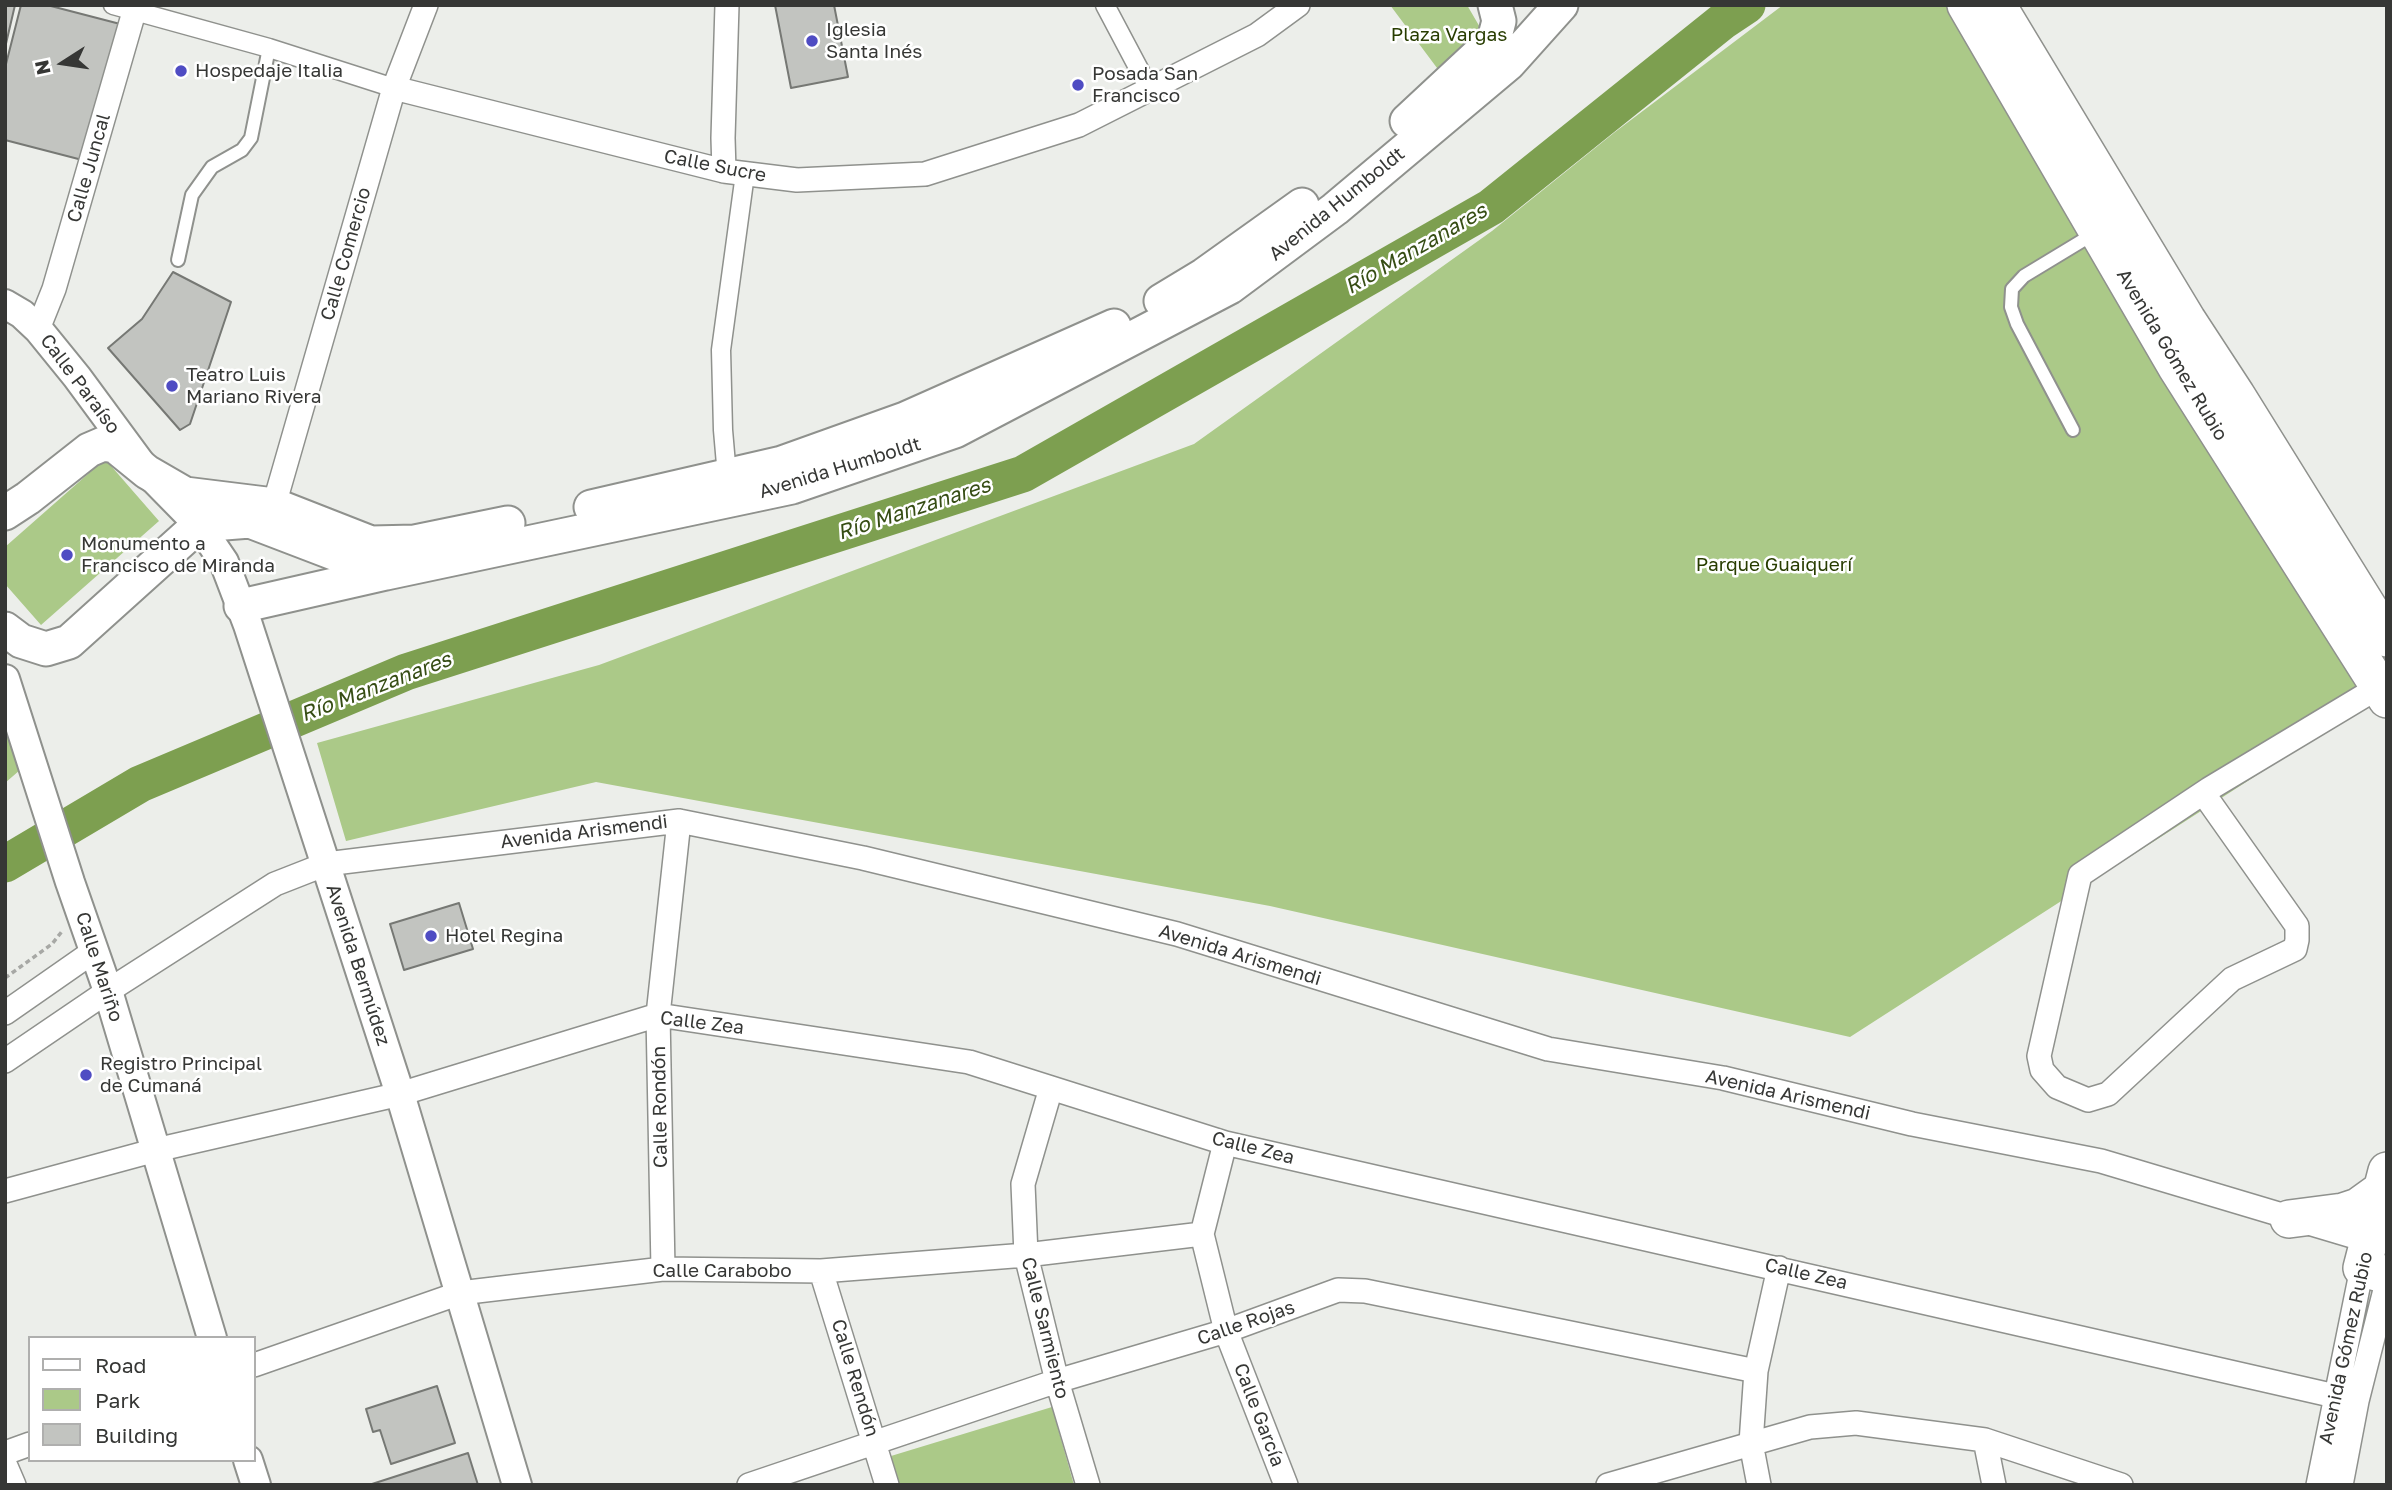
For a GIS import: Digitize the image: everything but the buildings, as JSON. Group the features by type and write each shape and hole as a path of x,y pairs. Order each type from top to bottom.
{"main road":[{"name":"Avenida Humboldt","path":"5,513 89,450 103,443 116,446 147,472 185,495 274,505 371,543 415,541 589,508 782,463 905,419 1137,315 1204,275 1295,211 1393,134 1494,40 1499,21 1495,5"},
{"name":"Avenida Humboldt","path":"244,616 386,573 792,487 956,431 1230,288 1335,209 1509,63 1560,5"},
{"name":"Avenida Gómez Rubio","path":"1966,5 2176,366 2384,689"},
{"name":"Avenida Gómez Rubio","path":"1997,5 2187,320 2387,638"},
{"path":"5,629 21,641 46,649 69,642 199,525 250,521 386,573"},
{"path":"2290,1219 2343,1212 2358,1207 2385,1180"},
{"name":"Avenida Gómez Rubio","path":"2378,1263 2385,1180"}],"street":[{"name":"Calle Comercio","path":"274,505 394,88 426,5"},
{"path":"726,5 723,138 734,172 721,350 727,476"},
{"path":"1105,5 1150,90"},
{"name":"Calle Sucre","path":"128,7 394,88 734,172 797,180 925,174 1079,125 1257,35 1298,5"},
{"name":"Calle Juncal","path":"38,329 54,289 128,7"},
{"name":"Calle Paraíso","path":"5,304 22,314 38,329 147,472"},
{"name":"Avenida Bermúdez","path":"147,472 199,525 224,562 244,616 400,1094 517,1485"},
{"name":"Calle Mariño","path":"5,679 108,991 211,1336"},
{"path":"2206,793 2206,797 2297,926 2294,949 2232,979 2108,1094 2088,1100 2057,1087 2042,1070 2039,1056 2080,875 2206,793 2384,689"},
{"name":"Avenida Arismendi","path":"5,1061 275,884 326,864 679,821 863,858 1177,934 1548,1049 1723,1078 1912,1124 2101,1161 2290,1219 2378,1263"},
{"name":"Calle Rondón","path":"663,1269 659,1015 679,821"},
{"path":"5,1013 93,951"},
{"name":"Calle Zea","path":"5,1191 156,1150 400,1094 659,1015 969,1062 1226,1143 1779,1268 2334,1398 2357,1401"},
{"name":"Calle Sarmiento","path":"1051,1088 1023,1184 1026,1255 1057,1381 1088,1485"},
{"name":"Calle García","path":"1226,1143 1202,1234 1226,1331 1286,1485"},
{"name":"Calle Carabobo","path":"256,1364 460,1293 663,1269 821,1271 1026,1255 1202,1234"},
{"name":"Avenida Gómez Rubio","path":"2318,1485 2334,1398 2378,1263"},
{"name":"Avenida Gómez Rubio","path":"2341,1485 2378,1263"},
{"path":"1759,1485 1751,1443 1756,1371 1779,1268"},
{"name":"Calle Rendón","path":"821,1271 887,1485"},
{"name":"Calle Rojas","path":"749,1485 1057,1381 1226,1331 1338,1290 1365,1291 1756,1371"},
{"path":"1608,1485 1810,1427 1856,1423 1985,1440 2121,1485"},
{"path":"1985,1440 1994,1485"},
{"path":"5,1453 28,1445"},
{"path":"249,1462 256,1485"},
{"path":"5,1464 14,1485"}],"lane":[{"path":"178,260 192,195 212,167 243,150 251,138 269,48"},
{"path":"2073,430 2017,324 2011,307 2012,289 2024,276 2099,231"}],"path":[{"path":"5,978 52,944 66,926"}],"green space":[{"name":"Plaza Vargas","path":"1390,5 1467,5 1488,41 1443,76"},
{"name":"Parque Guaiquerí","path":"1783,5 1953,5 2372,701 1850,1037 1270,906 596,782 346,841 317,743 599,665 1194,444 1492,231 1615,132"},
{"path":"105,459 159,521 41,625 5,584 5,547"},
{"path":"5,727 20,770 5,783"},
{"path":"1052,1407 1074,1485 899,1485 891,1456"}],"waterway":[{"name":"Río Manzanares","path":"5,864 140,784 406,672 1023,474 1491,207 1723,21 1747,5"}],"place":[{"name":"Iglesia Santa Inés","path":"812,41"},
{"name":"Hospedaje Italia","path":"181,71"},
{"name":"Posada San Francisco","path":"1078,85"},
{"name":"Teatro Luis Mariano Rivera","path":"172,386"},
{"name":"Monumento a Francisco de Miranda","path":"67,555"},
{"name":"Hotel Regina","path":"431,936"},
{"name":"Registro Principal de Cumaná","path":"86,1075"}]}
